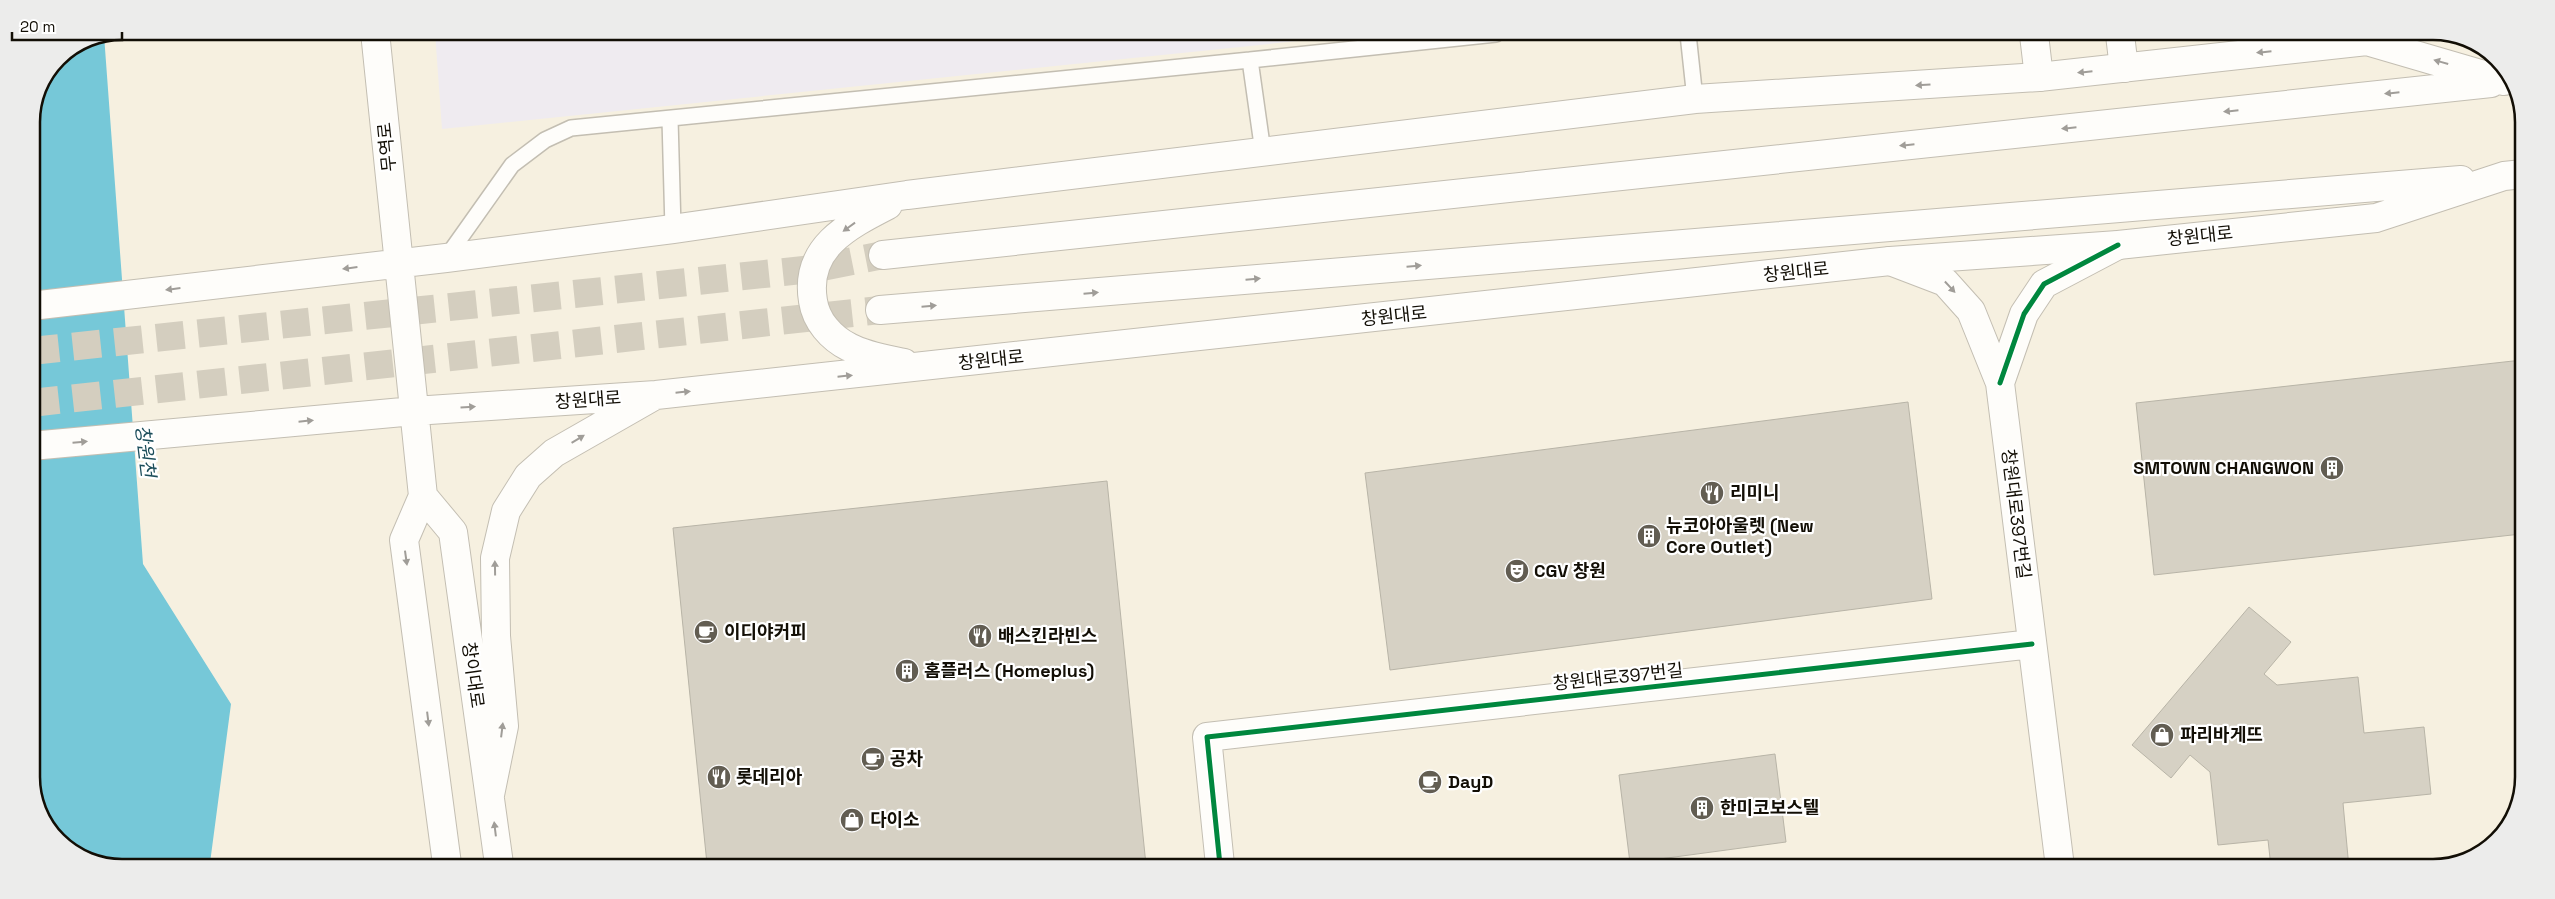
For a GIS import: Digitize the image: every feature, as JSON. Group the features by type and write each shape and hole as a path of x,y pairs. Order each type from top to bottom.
{"main road":[{"name":"무역로","path":"376,40 414,411"},
{"path":"2034,40 2038,77"},
{"path":"2121,40 2124,68"},
{"path":"40,305 446,258 673,229 907,195 1695,99 2038,77 2367,40 2503,80"},
{"path":"883,256 2504,81"},
{"path":"880,310 2514,175"},
{"name":"창원대로","path":"40,445 414,411 656,395 924,368 1890,261 2118,245 2376,218 2514,175"},
{"path":"907,195 850,225 830,242 812,269 811,289 815,311 828,332 848,347 867,354 924,368"},
{"path":"2000,383 2024,314 2044,284 2118,245"},
{"path":"1890,261 1946,282 1971,311 2000,383"},
{"name":"창원대로397번길","path":"2000,383 2059,859"},
{"path":"490,795 504,726 496,636 495,558 506,511 528,476 554,453 656,395"},
{"path":"414,411 423,496 404,540 446,859"},
{"name":"창이대로","path":"423,496 453,532 498,859"},
{"name":"창원대로397번길","path":"1219,859 1207,737 2032,644"}],"lane":[{"path":"446,258 512,165 545,140 571,128 1439,40"},
{"path":"1689,40 1695,99"},
{"path":"1250,60 1263,152"},
{"path":"670,119 673,229"}],"shaded area":[{"path":"436,40 1308,40 442,129"}],"water":[{"path":"105,42 143,564 231,704 211,859 122,859 96,855 72,842 57,827 46,808 40,782 40,122 46,91 54,76 76,54 91,46"}],"building":[{"name":"SMTOWN CHANGWON","path":"2515,361 2515,535 2154,575 2136,403"},
{"name":"뉴코아아울렛 (New Core Outlet)","path":"1908,402 1932,599 1390,670 1365,473"},
{"name":"홈플러스 (Homeplus)","path":"1107,481 1145,859 706,859 673,528"},
{"path":"2249,607 2291,642 2264,674 2277,685 2358,677 2364,733 2424,727 2431,794 2343,803 2348,859 2270,859 2268,840 2218,845 2210,772 2190,755 2171,778 2132,745"},
{"name":"한미코보스텔","path":"1775,754 1786,842 1660,859 1630,859 1619,775"}],"tunnel":[{"path":"40,350 812,269 883,255"},
{"path":"40,402 880,310"}],"cycle path":[{"path":"2000,383 2024,314 2044,284 2118,245"},
{"path":"1219,859 1207,737 2032,644"}],"place":[{"name":"SMTOWN CHANGWON","path":"2332,468"},
{"name":"리미니","path":"1712,493"},
{"name":"뉴코아아울렛 (New Core Outlet)","path":"1649,536"},
{"name":"CGV 창원","path":"1517,571"},
{"name":"이디야커피","path":"706,632"},
{"name":"배스킨라빈스","path":"980,636"},
{"name":"홈플러스 (Homeplus)","path":"907,671"},
{"name":"파리바게뜨","path":"2162,735"},
{"name":"공차","path":"873,759"},
{"name":"롯데리아","path":"719,777"},
{"name":"DayD","path":"1430,782"},
{"name":"한미코보스텔","path":"1702,808"},
{"name":"다이소","path":"852,820"}],"water label":[{"name":"창원천","path":"146,451"}]}
